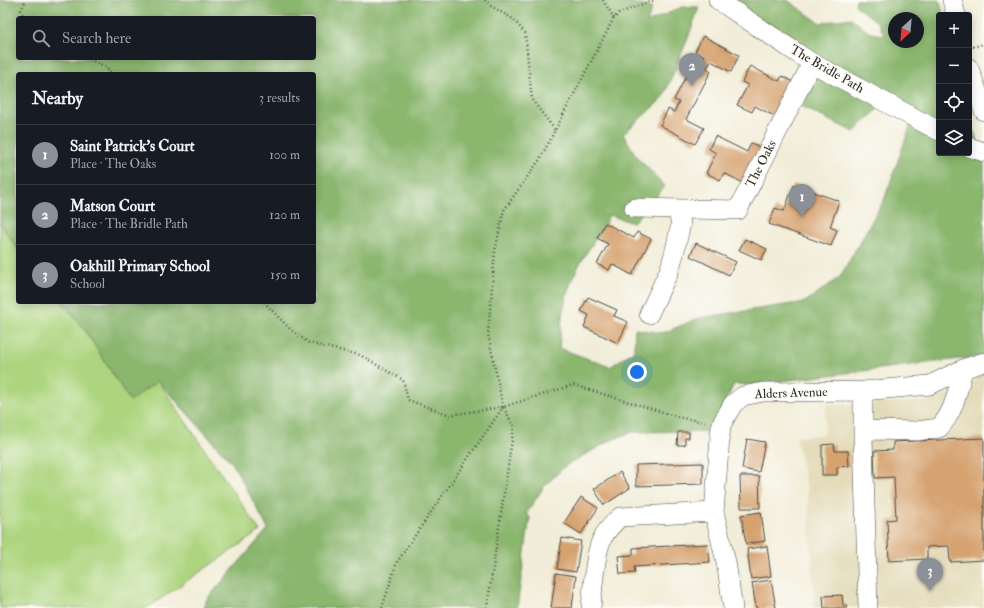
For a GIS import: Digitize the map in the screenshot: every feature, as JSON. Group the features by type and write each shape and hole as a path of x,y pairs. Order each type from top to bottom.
{"street":[{"name":"The Bridle Path","path":"718,0 812,63 936,129"},
{"name":"The Oaks","path":"634,208 738,210 812,63"},
{"path":"972,77 984,111"},
{"path":"972,148 984,152"},
{"path":"649,314 669,271 681,224 677,209"},
{"name":"Alders Avenue","path":"733,608 726,562 714,512 721,424 733,404 743,396 763,392 863,391 930,385 963,369 984,362"},
{"path":"863,437 868,431 872,430 917,431 939,428 948,416 958,391 963,369"},
{"path":"863,391 868,608"},
{"path":"591,608 594,576 602,540 609,528 620,517 714,512"}],"path":[{"path":"23,16 21,10 26,0"},
{"path":"485,0 491,6 513,20 525,34 532,100 555,130"},
{"path":"603,0 614,18"},
{"path":"487,608 514,426 503,407 488,334 495,251 504,210 540,159 614,18 620,13 654,0"},
{"path":"972,47 984,44"},
{"path":"91,60 107,67 111,72"},
{"path":"266,304 291,330 309,343 360,355 403,380 408,400 450,415 503,407 573,385 682,418 721,424"},
{"path":"382,608 397,562 503,407"}],"shaded area":[{"path":"984,375 984,608 815,608 807,488 796,437 824,435 827,405 921,402 958,391 980,376"}],"green space":[{"path":"0,0 629,0 628,2 652,8 647,23 682,7 699,7 663,98 623,134 637,157 665,186 633,223 609,215 576,271 566,299 562,318 559,348 610,367 634,351 635,329 663,333 699,318 805,302 840,277 884,200 911,124 891,96 854,132 802,107 819,72 725,0 787,0 820,23 851,18 868,32 885,36 877,22 855,5 856,0 940,0 942,12 936,12 936,156 972,156 972,125 984,162 984,356 749,385 734,384 711,431 632,432 609,441 565,466 543,488 526,514 530,517 517,608 204,608 207,599 268,529 233,464 158,381 130,401 84,329 64,304 316,304 316,72 16,72 16,247 0,224"},
{"path":"0,220 16,240 16,304 65,304 158,381 260,531 147,608 0,608"}],"building":[{"path":"703,36 739,55 731,72 711,61 707,68 711,71 686,119 704,128 695,144 660,125 668,109 674,112 679,102 674,100 693,62 699,65 704,56 695,52"},
{"path":"750,66 779,81 782,76 795,83 776,117 755,106 752,112 737,105 748,85 742,82"},
{"path":"715,136 747,152 751,143 763,149 745,184 724,173 720,180 706,173 716,153 709,149"},
{"path":"794,185 839,201 830,227 837,230 831,246 769,224 775,208 784,211"},
{"path":"605,223 634,238 637,232 651,239 632,275 612,264 609,270 597,264 608,244 597,238"},
{"path":"745,239 767,249 761,260 739,250"},
{"path":"696,243 736,262 729,275 690,256"},
{"path":"588,297 617,310 614,316 628,322 618,343 584,327 589,315 581,311"},
{"path":"678,432 689,432 689,438 685,438 685,445 677,445"},
{"path":"984,438 984,560 950,562 949,546 927,547 927,559 889,561 887,520 896,519 894,477 875,478 874,451 893,450 893,442"},
{"path":"747,439 765,442 759,472 742,469"},
{"path":"834,444 835,451 848,451 849,466 837,467 837,475 822,475 822,445"},
{"path":"703,463 703,484 636,486 636,465"},
{"path":"620,472 630,488 604,505 594,489"},
{"path":"740,476 759,476 760,508 741,508"},
{"path":"581,497 598,508 581,534 564,523"},
{"path":"761,512 765,541 746,544 741,515"},
{"path":"562,538 581,541 576,572 557,569"},
{"path":"708,544 710,562 634,567 635,573 620,574 618,556 633,555 633,548"},
{"path":"767,546 771,576 751,579 747,549"},
{"path":"556,573 576,576 572,608 551,608"},
{"path":"771,580 776,608 756,608 752,583"},
{"path":"842,595 843,605 847,605 847,608 824,608 823,596"}],"place":[{"name":"Matson Court","path":"692,86"},
{"name":"Saint Patrick's Court","path":"802,217"},
{"name":"Oakhill Primary School","path":"930,591"}]}
